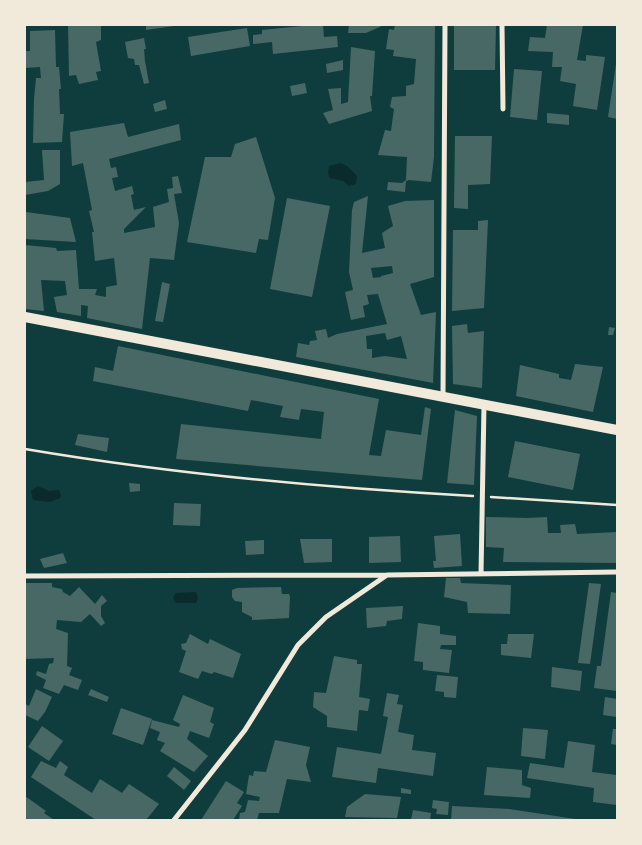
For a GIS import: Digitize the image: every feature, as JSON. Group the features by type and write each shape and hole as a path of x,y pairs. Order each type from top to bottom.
{"main road":[{"path":"25,317 617,430"}],"street":[{"path":"443,396 445,25"},
{"path":"502,25 503,109"},
{"path":"481,574 484,405"},
{"path":"25,576 617,572"},
{"path":"174,820 245,730 298,645 326,616 387,575"}],"path":[{"path":"25,449 129,464 284,482 398,492 617,505"}],"water":[{"path":"341,163 357,176 356,184 349,186 343,181 330,178 328,174 329,166"},
{"path":"38,486 49,491 59,490 60,498 50,502 33,500 31,491"},
{"path":"196,592 198,598 196,603 176,603 173,598 176,593"}],"building":[{"path":"68,25 101,25 101,40 96,42 101,71 96,72 98,80 79,84 76,75 69,76"},
{"path":"146,25 174,25 174,26 146,30"},
{"path":"323,25 324,37 337,36 338,47 273,54 272,42 253,44 253,35 262,34 262,30"},
{"path":"349,25 384,25 366,33 348,33"},
{"path":"395,25 435,25 434,157 431,182 406,181 405,192 387,190 388,182 402,183 406,180 407,157 378,155 385,130 391,131 394,109 390,107 392,97 406,96 406,86 414,84 416,59 393,56 394,50 386,49 389,29 394,30"},
{"path":"454,25 496,25 495,70 454,70"},
{"path":"547,25 583,25 577,60 586,61 586,55 605,57 597,110 573,106 576,84 560,81 562,67 552,67 553,52 528,51 530,37 545,38"},
{"path":"247,28 250,46 191,56 188,37"},
{"path":"55,30 56,67 59,67 61,89 59,89 60,114 64,114 62,142 33,143 36,78 41,78 40,67 25,68 25,51 30,51 30,31"},
{"path":"144,38 146,49 144,49 145,61 149,83 144,84 139,65 135,65 134,59 128,58 125,42"},
{"path":"351,47 375,51 372,96 370,96 372,111 329,124 323,113 333,110 328,89 341,88 341,104 348,102"},
{"path":"343,60 343,70 327,73 326,64"},
{"path":"617,64 617,119 608,117"},
{"path":"514,69 542,71 537,120 510,117"},
{"path":"305,83 307,93 292,96 290,86"},
{"path":"165,100 167,109 155,112 153,104"},
{"path":"547,113 569,115 569,125 547,123"},
{"path":"124,123 128,137 179,124 181,140 109,159 111,168 116,167 118,177 112,178 115,191 132,186 134,194 131,195 134,210 146,207 124,229 124,233 155,227 153,207 169,202 167,189 173,188 172,177 178,176 182,193 174,194 179,223 174,260 150,258 142,329 87,318 88,306 81,305 81,316 57,312 54,297 67,295 65,281 41,280 44,311 25,309 25,245 56,248 57,251 76,250 79,289 97,289 95,295 106,297 106,287 117,285 114,258 95,261 92,232 94,232 89,211 92,210 83,163 72,166 70,132"},
{"path":"455,136 492,136 490,184 468,185 468,209 454,208"},
{"path":"256,137 275,198 268,240 259,239 256,253 187,242 205,157 231,157 235,144"},
{"path":"42,150 60,150 60,184 48,191 25,195 25,182 44,180"},
{"path":"368,196 362,253 385,248 382,233 393,226 388,206 405,201 434,200 434,277 410,284 421,315 436,312 433,383 296,357 298,343 309,345 310,341 317,340 315,331 326,329 328,338 337,334 387,324 378,294 367,295 369,304 363,306 365,317 351,320 345,292 353,290 349,272 354,202","holes":["392,266 393,273 373,278 371,268","385,333 387,340 401,336 407,359 385,356 372,358 372,349 367,349 366,336"]},
{"path":"287,198 330,206 312,297 270,289"},
{"path":"26,212 70,218 76,242 25,239"},
{"path":"488,220 484,308 452,311 453,230 478,230 478,221"},
{"path":"162,282 170,284 163,322 155,321"},
{"path":"467,324 468,333 484,331 482,388 453,384 452,326"},
{"path":"609,327 615,328 613,335 608,335"},
{"path":"118,346 379,399 369,455 381,456 386,430 421,435 425,407 431,409 422,480 176,459 181,424 321,439 324,412 301,409 299,420 280,417 283,406 251,400 248,411 93,381 95,367 113,371"},
{"path":"575,364 603,367 593,412 516,396 520,365 559,374 559,378 571,380"},
{"path":"455,410 477,416 474,485 447,483"},
{"path":"78,434 109,438 107,452 75,445"},
{"path":"515,441 580,454 573,490 508,477"},
{"path":"129,483 140,484 140,491 130,492"},
{"path":"174,503 201,504 200,526 173,525"},
{"path":"486,517 547,517 548,533 561,533 560,525 575,524 577,534 617,532 617,563 503,562 504,548 486,547"},
{"path":"460,534 462,566 434,568 433,561 436,561 434,536"},
{"path":"400,536 401,562 369,563 369,537"},
{"path":"300,539 332,539 332,562 304,563"},
{"path":"264,540 264,554 246,555 245,541"},
{"path":"63,553 67,563 44,568 40,559"},
{"path":"446,578 460,578 461,583 511,585 510,614 468,613 467,602 444,597"},
{"path":"25,583 52,583 52,587 62,589 63,592 70,596 79,587 95,604 102,595 107,601 101,606 101,616 105,623 101,626 90,614 81,622 57,620 56,629 68,633 67,666 72,668 69,675 82,680 78,690 64,685 59,694 43,688 46,680 36,675 37,671 46,674 49,664 53,663 54,658 25,659"},
{"path":"589,583 601,584 590,664 578,663"},
{"path":"281,587 282,594 289,594 290,597 289,618 252,620 252,617 242,612 242,602 235,601 232,597 232,590 237,588"},
{"path":"611,592 617,593 617,691 594,688 597,666 601,666"},
{"path":"403,606 402,619 387,621 386,626 367,628 366,608"},
{"path":"418,623 440,626 440,634 456,636 456,645 441,645 440,649 452,650 449,673 423,670 423,662 414,661"},
{"path":"190,634 208,644 210,639 241,654 233,678 214,672 212,674 202,671 198,679 179,672 186,651 182,649 181,644 186,643"},
{"path":"508,634 534,634 531,658 501,655 501,644 507,644"},
{"path":"334,656 357,660 357,664 362,664 359,697 370,699 368,711 359,710 357,731 327,727 327,716 313,707 314,692 326,693"},
{"path":"552,667 582,671 580,691 551,687"},
{"path":"437,675 458,677 456,698 444,697 444,692 435,691"},
{"path":"36,689 52,697 45,712 38,721 25,715 25,704 29,706"},
{"path":"91,689 109,697 107,702 88,695"},
{"path":"387,693 399,695 397,704 403,705 398,732 414,735 412,750 436,753 433,776 378,768 376,783 332,777 337,747 381,754 388,717 383,716"},
{"path":"183,695 214,708 210,722 214,724 209,738 190,731 187,739 208,756 194,772 160,751 165,743 157,740 160,732 150,728 152,720 179,727 180,724 173,720"},
{"path":"605,697 617,699 617,717 603,715"},
{"path":"121,708 152,719 143,745 112,734"},
{"path":"42,726 63,741 49,761 28,747"},
{"path":"523,728 548,730 545,759 521,756"},
{"path":"613,729 617,729 617,745 611,744"},
{"path":"275,740 310,747 306,765 311,782 287,779 279,813 259,813 257,820 239,820 240,813 245,812 248,800 259,801 260,797 246,794 249,775 253,776 254,771 266,772"},
{"path":"568,741 595,745 592,772 617,775 617,805 593,802 594,788 527,778 530,763 564,768"},
{"path":"41,761 56,768 60,761 68,767 64,775 92,793 100,779 122,793 129,784 159,804 146,820 96,820 31,777"},
{"path":"174,767 191,781 184,790 167,776"},
{"path":"487,767 522,770 522,785 531,788 530,798 484,795"},
{"path":"226,781 244,792 237,803 242,806 233,820 201,820"},
{"path":"401,788 411,790 411,794 401,793"},
{"path":"365,794 401,797 397,818 345,817 347,807"},
{"path":"25,796 46,811 44,813 54,820 29,820 25,818"},
{"path":"433,800 449,802 448,815 436,814 437,809 432,808"},
{"path":"452,806 509,809 582,820 451,820"},
{"path":"413,810 431,813 430,820 411,820"}]}
